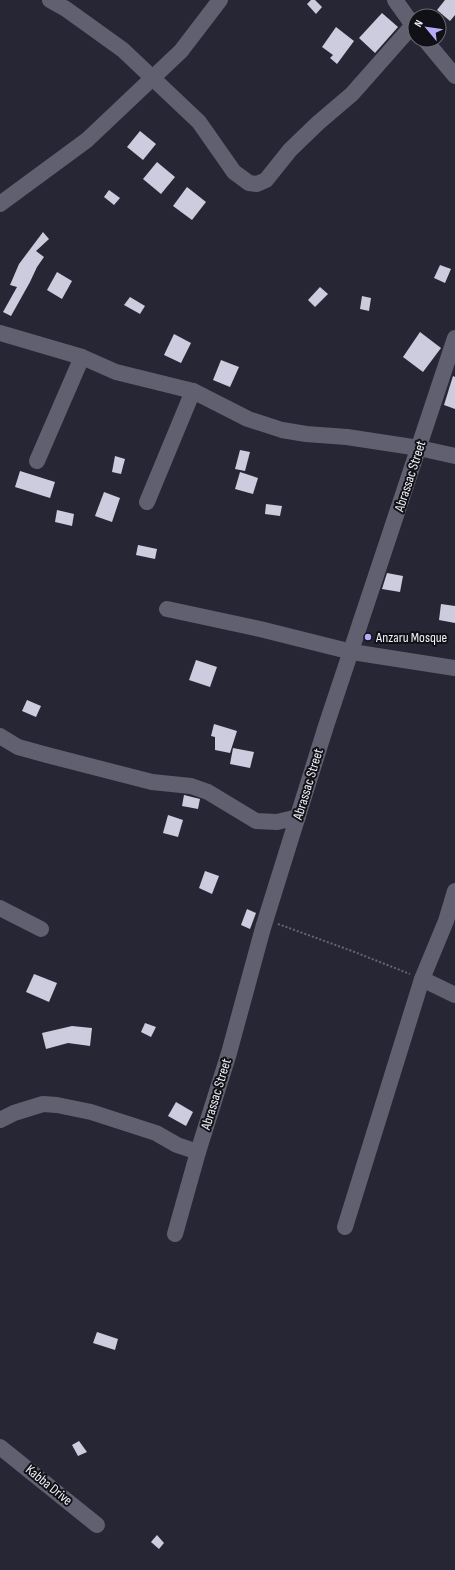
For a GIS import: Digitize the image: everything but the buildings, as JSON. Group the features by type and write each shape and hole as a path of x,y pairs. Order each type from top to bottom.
{"street":[{"path":"50,0 66,9 123,50 199,122 234,172 249,183 257,184 266,180 290,150 318,123 352,94 407,34"},
{"path":"2,198 87,140 181,51 220,0"},
{"path":"395,0 407,16"},
{"path":"432,48 455,76"},
{"path":"0,333 82,357 116,372 192,391 248,419 282,430 306,434 347,437 419,448 455,456"},
{"name":"Abrassac Street","path":"175,1234 198,1152 229,1053 266,920 298,817 455,338"},
{"path":"37,461 82,357"},
{"path":"147,502 192,391"},
{"path":"167,609 260,629 352,652 455,668"},
{"path":"0,736 18,747 46,756 152,782 191,786 208,792 256,821 277,822 298,817"},
{"path":"345,1227 422,979 446,921 455,891"},
{"path":"0,908 41,929"},
{"path":"422,979 455,995"},
{"path":"0,1120 14,1113 43,1104 57,1105 91,1112 156,1133 178,1145 198,1152"},
{"name":"Kabba Drive","path":"0,1447 97,1525"}],"path":[{"path":"266,920 352,951 422,979"}],"place":[{"name":"Anzaru Mosque","path":"368,637"}]}
